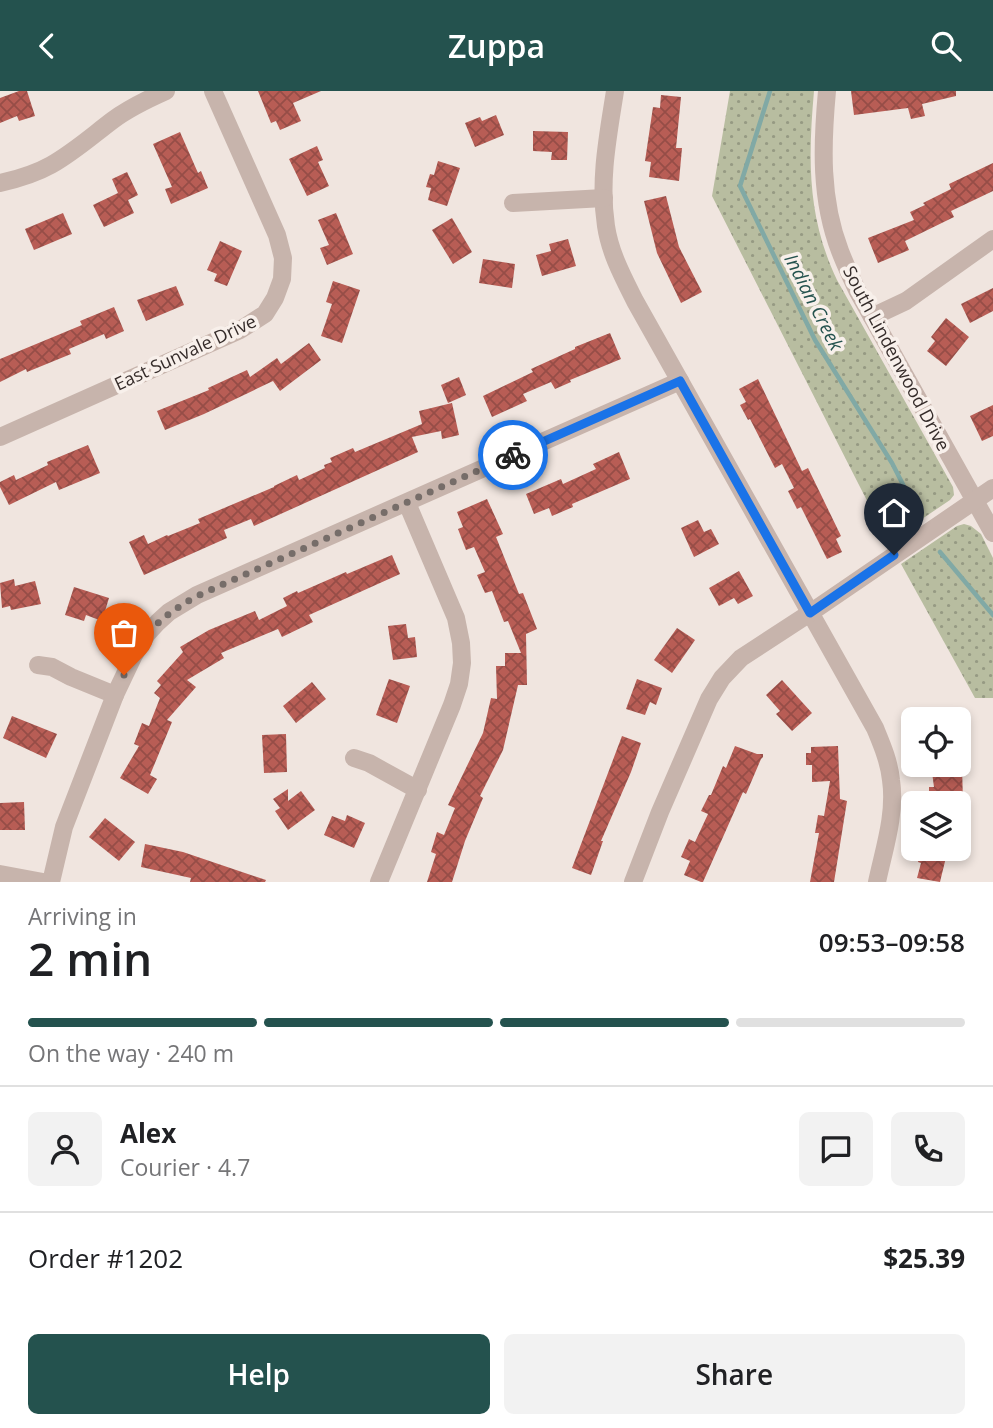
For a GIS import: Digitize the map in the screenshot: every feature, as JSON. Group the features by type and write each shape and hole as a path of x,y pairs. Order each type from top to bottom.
{"street":[{"path":"0,183 27,176 51,165 114,119 141,102 166,91"},
{"name":"East Sunvale Drive","path":"0,437 240,330 264,314 275,298 282,279 283,258 277,235 213,91"},
{"path":"615,91 603,175 606,226 620,271 875,728 886,755 892,801 877,882"},
{"name":"South Lindenwood Drive","path":"827,91 823,158 827,207 839,251 857,290 993,533"},
{"path":"513,203 604,198"},
{"path":"872,317 906,301 993,239"},
{"path":"51,882 64,828 115,695 147,634 169,612 197,596 680,381"},
{"path":"633,882 709,699 722,678 741,658 993,488"},
{"path":"379,882 453,705 462,663 456,618 407,503"},
{"path":"38,665 52,667 115,695"},
{"path":"354,758 369,763 418,790"},
{"path":"0,874 43,882"}],"green space":[{"path":"730,91 814,91 812,187 827,257 837,280 953,487 954,495 950,500 888,542 712,196"},
{"path":"964,524 981,534 993,558 993,698 975,698 901,564"}],"building":[{"path":"27,91 35,116 19,121 17,116 0,123 0,98"},
{"path":"258,91 321,91 293,103 301,121 280,130 276,121 271,123"},
{"path":"851,91 956,91 956,96 922,104 925,116 911,119 908,108 854,115"},
{"path":"661,95 681,97 676,148 682,148 679,181 649,177 651,162 645,161 653,107 660,108"},
{"path":"496,115 504,135 475,147 465,123 480,117 482,121"},
{"path":"533,131 568,132 567,160 551,160 552,152 533,151"},
{"path":"180,132 198,173 201,171 208,188 171,204 165,189 172,187 153,144"},
{"path":"317,146 323,160 318,162 329,186 307,196 289,159"},
{"path":"438,161 460,168 447,206 428,200 431,188 426,187 430,174 434,175"},
{"path":"993,163 993,191 951,211 954,217 905,241 909,250 878,263 868,238 914,220 910,212 951,189 949,184"},
{"path":"127,172 138,195 128,200 134,213 104,227 93,205 118,193 112,179"},
{"path":"666,196 679,247 702,292 681,303 657,253 644,201"},
{"path":"63,213 72,234 34,250 25,229"},
{"path":"336,213 353,254 327,265 320,248 329,245 318,220"},
{"path":"452,218 472,252 453,264 432,230"},
{"path":"568,239 576,266 542,276 536,255 551,251 549,244"},
{"path":"220,241 242,251 227,286 214,281 217,274 207,270"},
{"path":"483,259 515,264 512,288 479,283"},
{"path":"333,281 360,290 342,343 321,336 332,304 326,302"},
{"path":"176,286 184,305 146,321 137,300"},
{"path":"993,288 993,311 970,323 961,304"},
{"path":"114,307 124,331 106,339 104,334 69,349 71,354 27,372 26,369 0,382 0,359 82,325 80,321"},
{"path":"946,318 969,337 946,366 927,351 935,341 931,337"},
{"path":"610,333 621,359 555,389 551,382 523,394 527,401 492,417 483,396 533,372 531,369 575,347"},
{"path":"309,343 321,360 280,391 273,381 165,430 157,411 209,390 208,388 247,370 250,377 277,358 281,364"},
{"path":"459,377 466,395 448,403 441,385"},
{"path":"758,379 802,471 808,468 841,536 836,539 842,552 827,559 801,507 797,509 788,491 794,488 782,464 775,468 740,405 746,402 739,389"},
{"path":"452,403 459,435 442,439 441,431 412,437 418,452 254,526 251,519 224,530 227,538 144,575 129,542 144,535 148,544 200,523 198,519 297,475 299,480 325,468 324,465 332,462 330,458 353,448 355,452 422,424 419,411"},
{"path":"993,405 993,436 982,441 970,416"},
{"path":"88,445 100,473 59,490 56,482 9,505 0,482 14,475 16,480 48,465 47,462"},
{"path":"619,452 630,479 572,504 573,507 552,516 549,508 534,514 526,494 561,479 563,484 596,469 593,464"},
{"path":"487,499 503,534 496,537 519,594 523,593 537,629 526,634 527,685 518,685 503,750 480,796 483,798 452,882 427,882 436,854 431,852 437,832 444,835 455,808 448,805 483,733 491,698 497,699 496,666 505,666 505,653 521,653 508,621 504,622 492,591 485,593 477,575 485,572 474,547 466,550 458,529 463,527 457,512"},
{"path":"698,520 704,532 711,529 719,544 694,557 681,528"},
{"path":"392,555 400,574 309,615 313,622 282,637 278,629 221,653 224,658 187,680 196,687 167,720 172,722 150,775 157,779 148,794 120,778 139,746 134,744 142,723 149,726 160,698 154,693 161,685 157,681 183,652 180,647 209,630 255,611 259,620 287,606 283,598 297,591 298,593"},
{"path":"739,571 753,596 738,604 734,598 719,606 709,588"},
{"path":"14,579 15,586 35,581 41,604 11,610 10,606 2,608 0,583"},
{"path":"74,587 109,598 102,621 86,615 84,621 65,615"},
{"path":"406,624 408,638 415,637 417,657 393,660 388,626"},
{"path":"677,628 695,640 672,673 654,660"},
{"path":"389,679 410,686 397,723 376,715"},
{"path":"637,679 662,688 656,705 650,702 645,715 626,709"},
{"path":"782,680 812,713 792,731 776,714 780,711 766,695"},
{"path":"312,682 326,699 296,723 283,706"},
{"path":"12,716 57,734 46,758 3,738"},
{"path":"286,734 287,772 264,773 262,735"},
{"path":"622,736 641,743 601,841 591,875 572,868"},
{"path":"735,746 763,754 763,757 746,794 743,792 701,882 684,875 690,861 681,857 689,839 695,842 708,814 701,811 723,766 726,768"},
{"path":"838,746 840,799 847,801 834,882 810,882 819,833 815,833 818,815 824,816 830,781 812,782 812,765 806,765 806,753 811,753 811,747"},
{"path":"933,777 962,777 963,791 929,791 929,787 934,787"},
{"path":"288,789 288,801 301,791 315,810 288,830 275,811 280,808 273,799"},
{"path":"24,802 25,830 0,830 0,803"},
{"path":"347,815 365,823 354,848 324,835 332,816 345,821"},
{"path":"105,818 135,842 119,861 89,837"},
{"path":"145,844 183,852 266,880 190,882 191,878 141,867"},
{"path":"945,861 940,882 917,878 921,863 918,862"}],"waterway":[{"name":"Indian Creek","path":"770,91 740,186 815,340 892,463 918,514"},
{"name":"Indian Creek","path":"940,552 993,615"}],"way so far":[{"path":"124,675 147,634 158,622 169,612 197,596 513,455"}],"route":[{"path":"513,455 680,381 810,613 894,555"}]}
